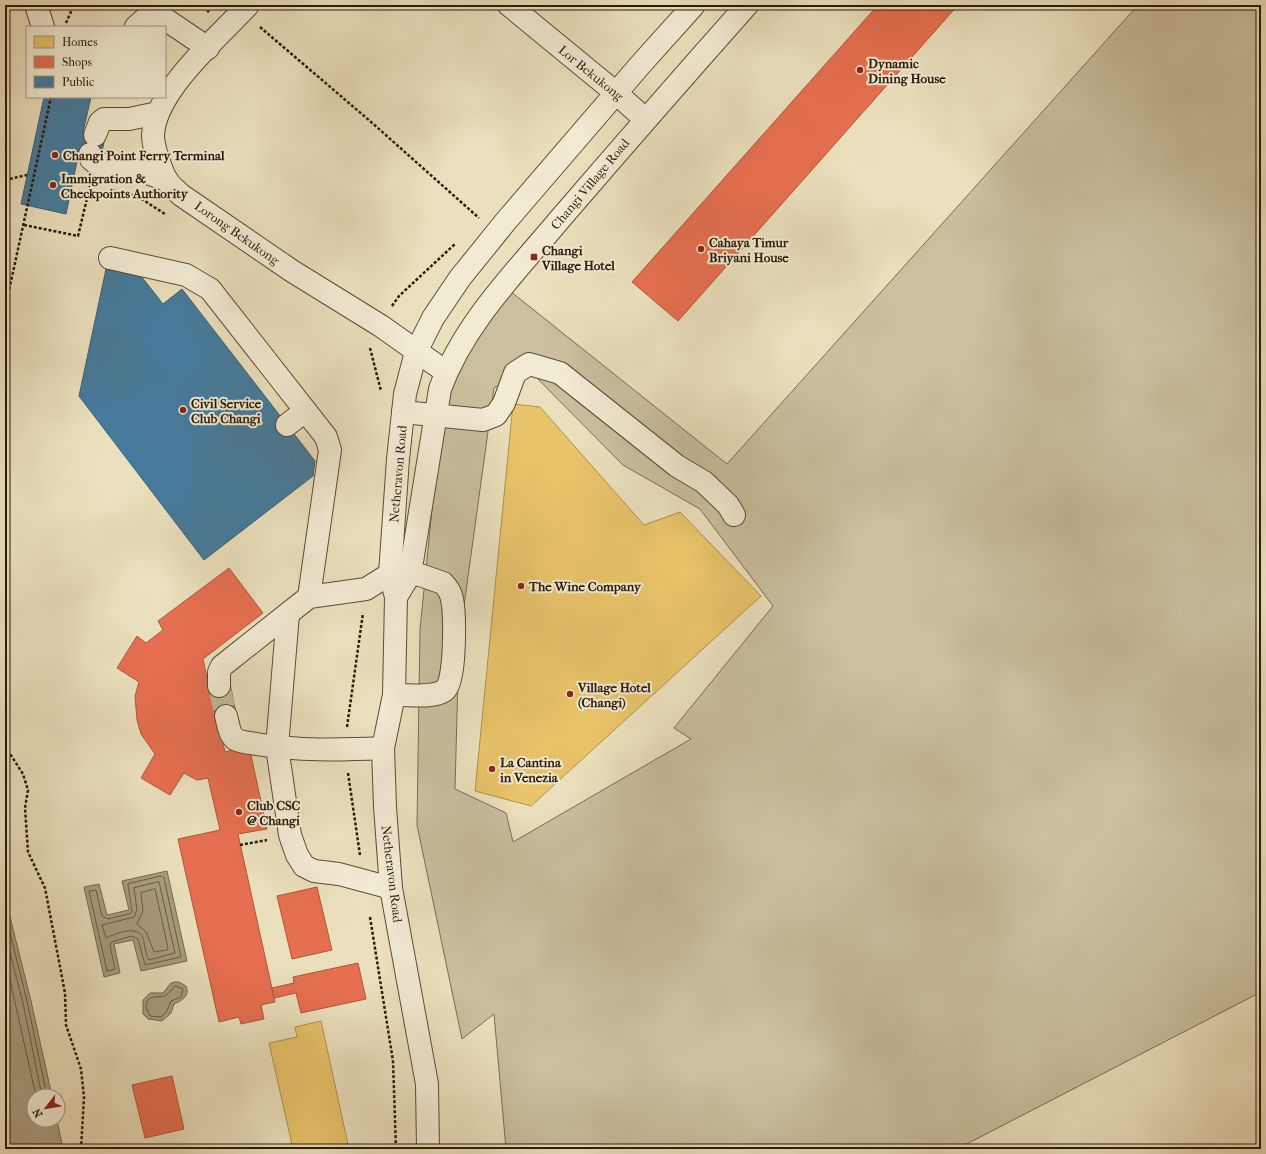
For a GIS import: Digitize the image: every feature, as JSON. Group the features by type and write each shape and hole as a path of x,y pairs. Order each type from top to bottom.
{"street":[{"path":"36,5 43,26"},
{"name":"Lor Bekukong","path":"509,5 616,93 645,119"},
{"path":"416,352 433,318 460,278 506,221 694,5"},
{"name":"Changi Village Road","path":"446,372 466,337 489,303 645,119 748,5"},
{"name":"Lorong Bekukong","path":"166,97 170,90 245,9"},
{"path":"137,26 147,17 159,15 208,48"},
{"name":"Lorong Bekukong","path":"166,98 158,112 153,136 158,159 167,180 181,195 292,271 381,326 446,372"},
{"path":"158,112 128,119 104,119 100,122 92,144 91,160 98,165 112,163 136,168 167,180"},
{"path":"110,258 186,275 210,289 326,437 330,450 309,597"},
{"name":"Netheravon Road","path":"400,574 403,412 405,394 416,352"},
{"path":"403,412 483,420 496,415 504,403 515,373 529,364 560,373 677,466 704,482 728,505 734,515"},
{"name":"Netheravon Road","path":"428,1149 428,1084 391,888 382,748 394,695 396,597 440,388 446,372"},
{"path":"287,424 305,411"},
{"path":"219,686 222,666 309,597 366,589 400,574 443,583 450,593 454,618 451,678 448,688 440,693 394,695"},
{"path":"288,614 277,747 290,835 297,855 304,866 314,870 339,874 391,888"},
{"path":"226,716 230,731 236,739 277,747 344,750 382,748"}],"path":[{"path":"65,26 74,5"},
{"path":"245,9 481,219 476,224"},
{"path":"5,309 51,98"},
{"path":"5,180 27,175"},
{"path":"381,326 399,296 459,240"},
{"path":"5,746 23,774 28,790 26,808 28,852 45,888 65,993 66,1025 81,1069 84,1097 82,1149"}],"shaded area":[{"path":"1138,5 1261,5 1261,992 957,1149 506,1149 494,1014 462,1039 417,825 420,630 442,409 456,361 510,291 727,464","holes":["527,368 623,465 700,509 773,606 674,728 691,739 513,842 506,813 455,789 459,642 494,388"]}],"water":[{"path":"167,871 187,961 141,971 133,940 114,944 120,973 104,977 84,887 99,884 107,915 129,910 122,881"},
{"path":"5,897 31,1001 50,1088 26,1088 26,1128 59,1128 63,1149 5,1149"},
{"path":"179,982 186,986 187,992 185,997 174,1004 171,1013 162,1021 148,1019 143,1014 143,1000 150,993 163,993 171,983"}],"building: Homes":[{"name":"Village Hotel (Changi)","path":"513,404 540,407 644,525 680,512 761,596 531,806 475,791"},
{"path":"321,1021 349,1149 293,1149 269,1043 297,1037 295,1027"}],"building: Shops":[{"path":"878,5 958,5 678,321 632,282"},
{"name":"Club CSC @ Changi","path":"229,568 263,613 203,659 209,688 230,683 236,714 217,719 225,752 249,746 267,829 238,834 275,1002 261,1005 264,1019 241,1024 239,1017 219,1022 178,839 220,830 208,778 197,780 184,773 170,795 141,778 155,754 141,734 137,720 135,696 139,682 117,668 137,636 146,643 163,630 158,621"},
{"path":"317,887 332,950 292,959 277,896"},
{"path":"358,963 366,999 301,1013 296,993 274,998 272,988 294,983 293,977"},
{"path":"172,1076 184,1129 145,1138 132,1085"}],"building: Public":[{"name":"Changi Point Ferry Terminal","path":"44,98 91,98 83,132 105,137 101,157 79,152 66,214 21,204"},
{"name":"Civil Service Club Changi","path":"106,269 141,276 163,304 182,289 315,461 313,476 204,560 79,396"}],"tunnel":[{"path":"219,686 226,716"}],"place":[{"name":"Dynamic Dining House","path":"860,70"},
{"name":"Changi Point Ferry Terminal","path":"55,155"},
{"name":"Immigration & Checkpoints Authority","path":"53,185"},
{"name":"Cahaya Timur Briyani House","path":"701,249"},
{"name":"Changi Village Hotel","path":"534,257"},
{"name":"Civil Service Club Changi","path":"183,410"},
{"name":"The Wine Company","path":"521,586"},
{"name":"Village Hotel (Changi)","path":"570,694"},
{"name":"La Cantina in Venezia","path":"492,769"},
{"name":"Club CSC @ Changi","path":"239,812"}]}
